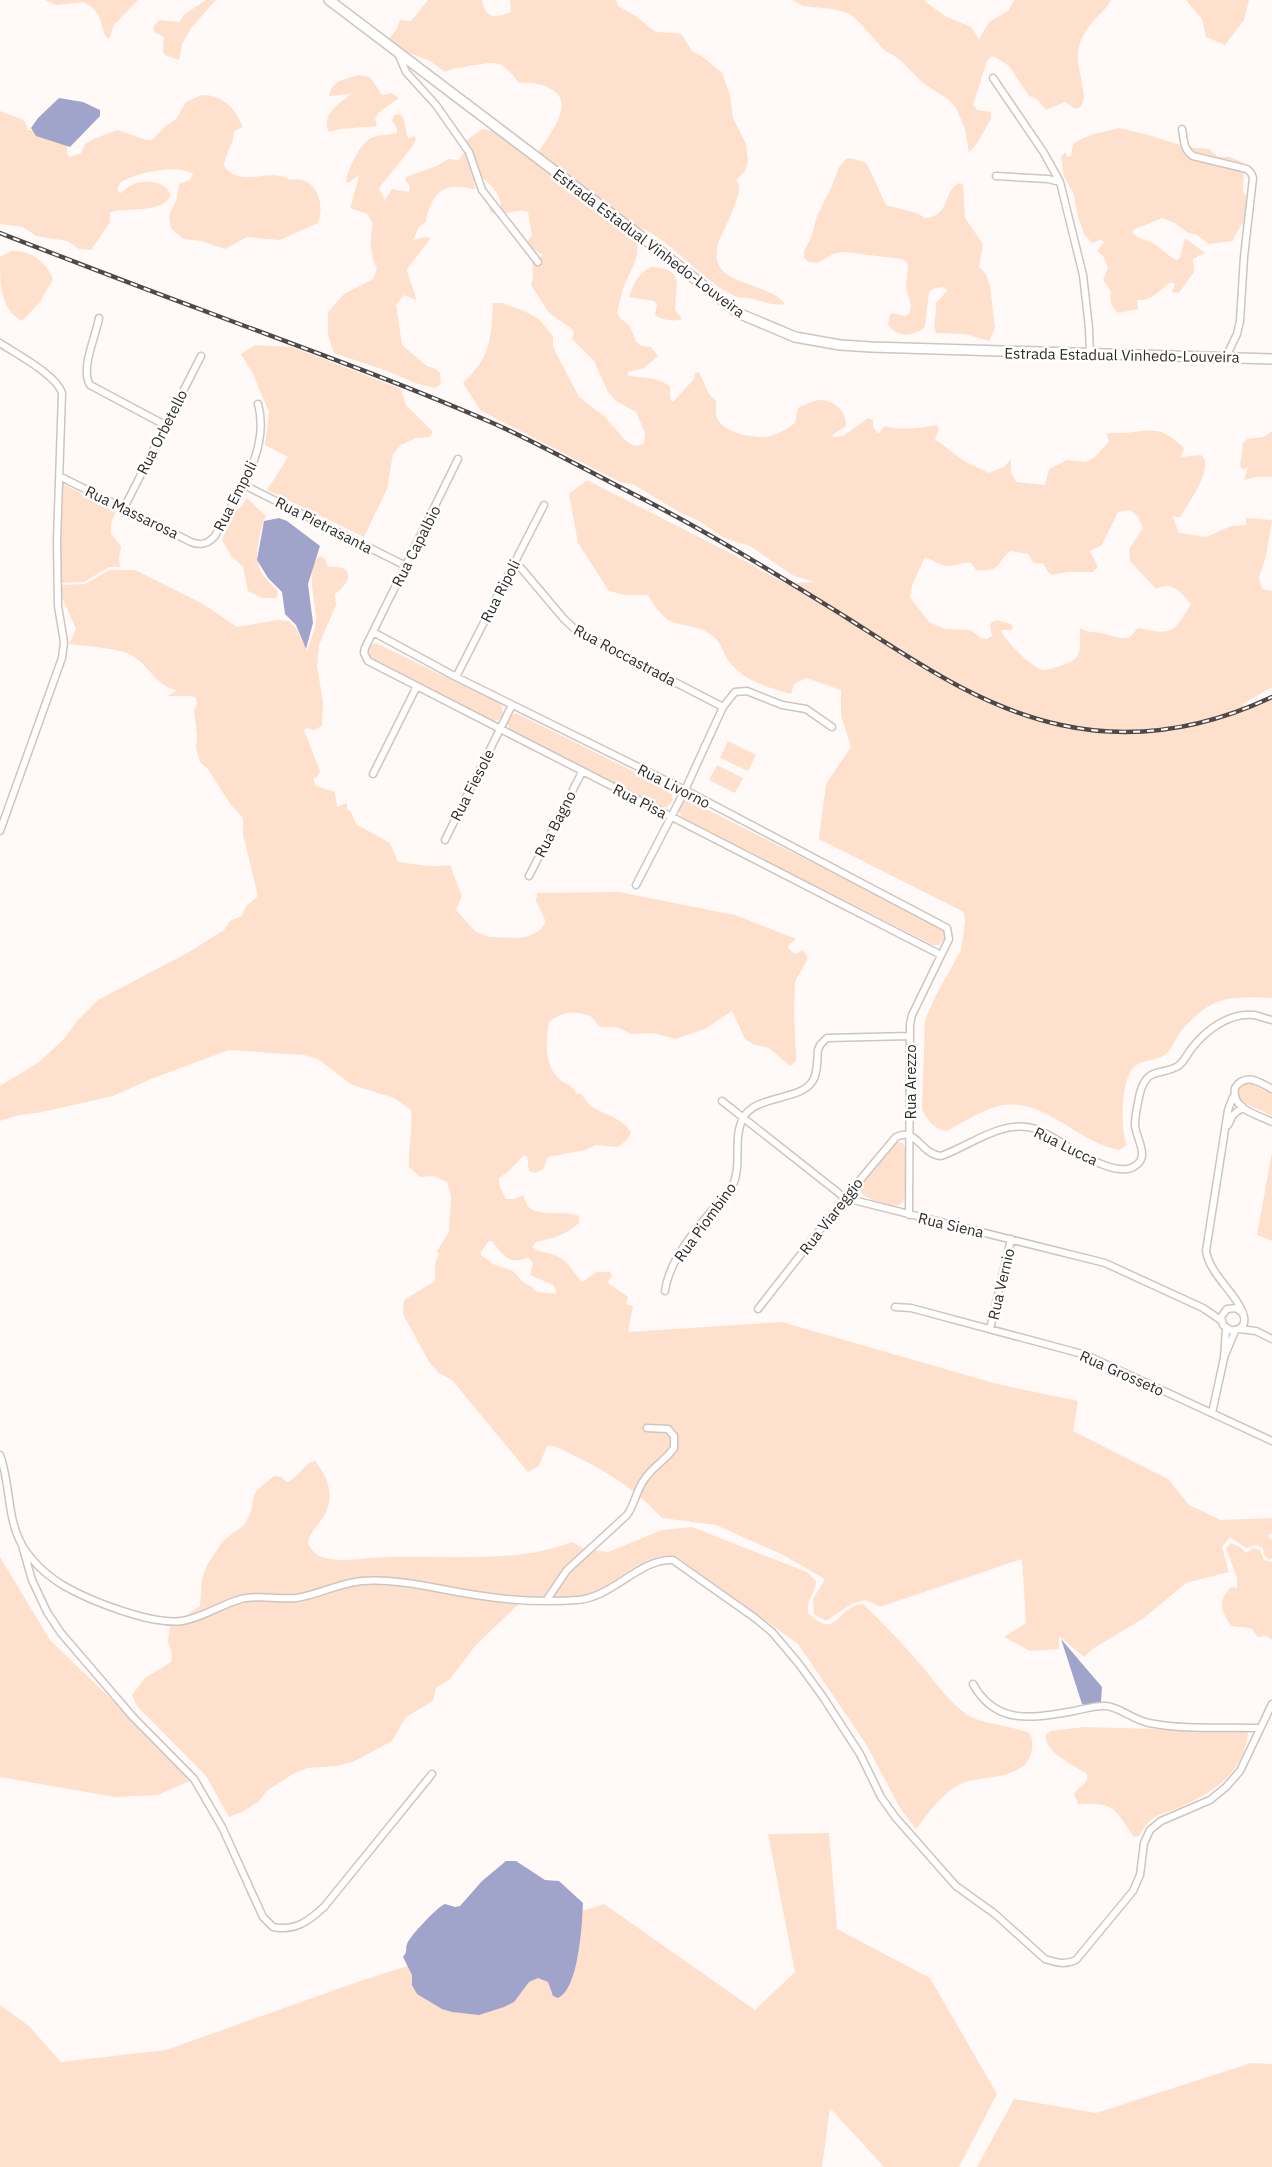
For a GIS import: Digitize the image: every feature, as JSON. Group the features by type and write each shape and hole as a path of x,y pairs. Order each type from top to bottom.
{"main road":[{"name":"Estrada Estadual Vinhedo-Louveira","path":"329,0 655,247 738,313 765,326 795,337 840,345 1272,358"}],"street":[{"path":"398,52 406,72 436,105 469,152 482,190 538,262"},
{"path":"993,78 1044,153 1060,182 1083,275 1090,354"},
{"path":"1182,129 1185,148 1193,156 1247,169 1253,178 1244,257 1240,321 1237,334 1226,357"},
{"path":"996,177 1048,179 1060,182"},
{"path":"99,318 86,368 86,377 90,385 165,425"},
{"path":"0,343 52,378 63,393 59,456 57,581 58,606 64,642 62,658 0,831"},
{"name":"Rua Orbetello","path":"124,508 201,356"},
{"name":"Rua Empoli","path":"202,544 208,543 215,536 258,449 260,415 258,404"},
{"name":"Rua Capalbio","path":"373,632 458,459"},
{"name":"Rua Massarosa","path":"63,478 191,542 202,544"},
{"name":"Rua Pietrasanta","path":"242,484 406,566"},
{"name":"Rua Ripoli","path":"456,677 544,505"},
{"name":"Rua Roccastrada","path":"514,563 578,632 723,707"},
{"name":"Rua Livorno","path":"373,632 456,677 685,790 943,924 949,931 949,939 941,955"},
{"name":"Rua Pisa","path":"373,632 364,653 365,659 371,664 941,955"},
{"path":"374,774 416,688"},
{"path":"636,885 685,790 723,707 735,692 747,691 782,705 806,709 832,727"},
{"name":"Rua Fiesole","path":"445,840 512,705"},
{"name":"Rua Bagno","path":"529,876 582,772"},
{"name":"Rua Arezzo","path":"909,1215 912,1015 941,955"},
{"name":"Rua Lucca","path":"910,1135 930,1154 941,1156 1002,1128 1031,1127 1098,1162 1120,1169 1134,1168 1141,1161 1143,1152 1135,1124 1140,1094 1148,1077 1158,1071 1170,1070 1180,1065 1202,1036 1227,1020 1254,1015 1272,1020"},
{"path":"743,1118 756,1106 806,1088 813,1081 818,1050 827,1038 910,1036"},
{"path":"1256,1331 1227,1290 1206,1251 1228,1110 1234,1088 1241,1081 1250,1078 1272,1089"},
{"path":"1233,1097 1238,1105 1272,1122"},
{"name":"Rua Siena","path":"722,1101 845,1198 1105,1263 1203,1308 1221,1321"},
{"path":"1227,1126 1233,1115 1243,1107"},
{"name":"Rua Piombino","path":"665,1291 666,1280 681,1250 732,1186 737,1176 738,1139 743,1118"},
{"name":"Rua Viareggio","path":"758,1309 890,1142 900,1135 910,1135"},
{"name":"Rua Vernio","path":"990,1329 1011,1239"},
{"path":"1212,1413 1224,1358 1226,1329 1221,1321 1229,1301 1227,1290"},
{"name":"Rua Grosseto","path":"895,1307 911,1308 1086,1355 1272,1441"},
{"name":"Rua Siena","path":"1203,1308 1226,1310"},
{"path":"1226,1310 1236,1308 1244,1315"},
{"path":"1224,1358 1237,1330 1243,1325 1244,1315"},
{"path":"1226,1329 1256,1331 1272,1339"},
{"path":"546,1601 567,1569 627,1515 642,1482 674,1448 674,1436 668,1429 647,1428"},
{"path":"0,1455 15,1529 32,1580 47,1612 76,1653 133,1717 194,1779 222,1827 263,1917 273,1927 292,1929 309,1921 324,1907 432,1774"},
{"path":"22,1546 37,1564 65,1587 117,1609 163,1622 183,1621 229,1602 247,1598 296,1598 360,1581 423,1586 482,1596 546,1601 588,1598 608,1590 651,1565 664,1560 673,1560 772,1632 823,1697 860,1754 881,1797 896,1818 956,1886 995,1914 1045,1959 1068,1964 1084,1952 1137,1885 1144,1843 1150,1830 1161,1821 1210,1800 1226,1787 1240,1771 1272,1704"},
{"path":"972,1684 992,1708 1018,1717 1042,1716 1104,1706 1120,1710 1148,1723 1259,1728"}],"shaded area":[{"path":"45,0 138,0 114,25 109,39 105,36 99,16 84,2 56,5"},
{"path":"206,0 216,0 191,28 182,44 179,60 165,55 164,37 154,32 153,27 159,20 179,22 185,14"},
{"path":"428,0 482,0 486,11 496,16 511,12 510,0 616,0 618,6 656,32 682,35 692,51 722,73 730,95 733,118 746,144 748,162 745,171 736,180 739,192 719,242 718,262 723,271 732,277 767,291 785,304 773,304 735,296 723,290 659,238 639,228 636,233 635,263 623,289 617,313 630,326 636,342 642,346 651,347 658,356 644,368 628,372 627,375 653,379 670,386 670,398 673,402 694,379 695,373 699,372 709,394 716,401 716,413 722,425 754,437 766,437 782,431 795,423 798,408 821,400 839,408 846,421 846,426 832,435 834,437 843,436 868,418 873,420 873,427 878,434 885,426 904,429 937,425 939,429 935,439 964,461 989,473 1004,467 1011,459 1011,472 1016,482 1045,485 1049,469 1067,460 1085,462 1095,457 1109,441 1106,434 1158,431 1170,436 1184,448 1181,457 1201,455 1205,460 1204,474 1183,513 1180,517 1172,515 1179,533 1206,537 1231,526 1246,525 1246,518 1272,520 1266,556 1259,578 1262,589 1272,591 1272,687 1243,704 1245,710 1272,697 1272,998 1232,999 1212,1004 1192,1019 1166,1054 1139,1063 1132,1069 1128,1076 1123,1107 1123,1128 1127,1145 1120,1150 1087,1138 1042,1112 1026,1106 1010,1105 992,1108 946,1131 934,1126 922,1109 925,1020 961,950 964,912 819,839 826,784 851,747 841,715 841,690 806,678 794,684 791,694 758,683 736,669 728,660 718,641 710,634 704,630 668,620 648,595 625,595 609,591 578,543 569,494 587,480 784,583 813,582 792,575 750,546 724,538 699,521 679,512 633,484 622,483 481,411 463,383 479,364 488,347 493,303 502,303 539,319 553,336 553,347 579,397 605,417 625,440 634,446 644,444 645,433 636,412 616,401 608,392 594,361 572,339 574,333 572,329 549,313 531,285 532,262 543,255 524,244 532,236 528,212 491,213 489,208 500,208 501,203 497,193 489,183 475,173 473,175 475,189 452,187 440,192 429,208 426,222 419,227 413,240 431,238 407,269 416,300 404,295 396,305 402,345 427,366 440,373 441,384 435,388 415,383 334,353 328,335 328,312 344,294 373,279 377,269 371,247 373,224 367,214 350,208 359,177 346,182 352,164 364,144 373,137 397,133 397,128 392,121 394,115 399,114 403,117 408,139 414,136 416,139 379,188 385,200 392,189 409,192 410,187 405,179 408,176 437,166 448,159 459,160 466,150 467,140 482,129 504,133 538,153 561,111 558,95 551,89 535,83 519,83 507,69 497,64 486,63 445,72 430,61 394,47 388,40 400,20 411,21","holes":["1130,510 1138,517 1143,528 1129,549 1130,561 1156,589 1167,586 1176,589 1191,604 1171,630 1159,632 1138,628 1129,638 1124,638 1080,628 1080,648 1075,659 1044,670 1027,660 1003,634 1001,630 1011,630 1013,628 1011,624 997,620 992,622 990,625 992,636 987,639 981,638 970,630 945,629 929,622 909,596 925,557 947,566 971,563 976,570 990,570 997,566 1010,551 1028,554 1033,562 1043,563 1052,575 1068,572 1093,572 1098,567 1090,551 1102,545 1118,512"]},
{"path":"792,0 923,0 945,16 971,27 979,39 989,22 1008,11 1014,0 1111,0 1090,25 1080,44 1078,60 1084,97 1081,106 1075,109 1065,102 1046,110 1037,99 1029,96 1009,66 991,57 987,61 973,105 977,110 991,112 991,119 978,142 969,152 965,129 956,108 949,100 923,83 899,59 884,50 850,14 833,9 803,6"},
{"path":"1186,0 1249,0 1244,20 1225,45 1206,37 1202,19"},
{"path":"359,75 370,77 382,95 391,93 399,98 379,112 375,119 377,126 329,132 327,120 329,115 351,94 329,96 333,87 344,79"},
{"path":"202,95 222,100 236,114 243,127 234,131 224,166 231,173 239,176 273,175 290,180 306,181 312,186 319,199 321,207 318,223 280,240 247,237 225,249 201,241 183,239 171,228 169,216 177,198 179,184 190,180 193,174 178,169 168,169 136,175 121,182 117,189 120,193 137,183 149,182 165,187 171,196 166,202 151,208 110,212 110,222 91,250 79,249 67,241 36,236 23,227 0,224 0,111 24,120 28,130 47,132 67,146 67,154 70,157 81,153 85,144 93,139 117,130 152,140 176,119 186,102"},
{"path":"1119,128 1187,147 1209,149 1218,157 1230,157 1244,163 1243,190 1250,202 1248,214 1233,241 1209,244 1197,235 1188,233 1175,223 1162,218 1133,230 1132,232 1138,237 1154,244 1177,260 1180,258 1185,238 1205,253 1193,259 1194,272 1179,293 1172,292 1175,284 1172,282 1152,297 1137,300 1138,309 1119,313 1112,306 1111,291 1103,280 1108,267 1103,256 1097,251 1104,242 1101,240 1092,243 1084,234 1074,195 1064,176 1061,157 1065,152 1067,157 1071,156 1073,144 1079,140"},
{"path":"850,158 864,162 868,166 886,205 917,213 925,218 939,213 954,187 959,183 963,185 965,218 983,244 979,267 986,274 990,286 995,328 989,341 965,334 936,333 934,326 936,303 948,290 942,287 929,292 925,327 916,333 906,335 892,329 888,325 890,315 892,313 905,316 909,314 911,306 906,287 908,264 903,259 843,252 833,254 817,263 809,262 804,258 804,251 811,238 817,216 839,167"},
{"path":"11,251 25,252 36,258 46,267 53,279 40,302 22,321 9,310 1,285 0,257"},
{"path":"652,267 663,268 674,275 677,286 675,310 682,319 661,318 655,315 657,305 654,301 629,297 640,275"},
{"path":"255,345 292,347 401,389 406,405 433,432 429,437 416,438 401,445 393,454 387,489 364,537 267,490 288,457 265,445 269,412 253,374 241,354"},
{"path":"1272,431 1272,477 1244,480 1248,467 1243,470 1240,466 1243,443 1247,439 1264,437"},
{"path":"63,484 116,511 111,524 111,534 121,546 120,567 109,567 84,582 60,583"},
{"path":"247,498 266,516 257,556 262,574 278,591 277,598 262,598 248,591 243,567 231,556 222,540 234,511 241,507"},
{"path":"320,556 325,559 328,567 342,568 348,574 348,579 335,594 336,605 319,645 317,666 323,702 322,726 314,730 307,728 304,730 320,771 317,777 313,778 316,786 335,792 337,807 347,803 347,809 351,812 356,824 390,843 398,862 430,866 450,865 462,896 456,910 476,932 489,937 520,938 539,931 546,922 536,901 537,893 619,892 735,915 796,939 788,948 795,954 803,950 808,958 795,982 796,1061 790,1066 769,1048 753,1044 745,1039 732,1011 705,1029 675,1039 654,1033 632,1034 616,1027 600,1027 590,1016 579,1013 563,1014 549,1022 547,1052 553,1072 576,1093 581,1094 591,1106 619,1120 631,1133 627,1140 618,1147 596,1145 585,1150 548,1157 543,1169 535,1173 529,1171 527,1157 524,1155 499,1178 499,1185 506,1199 514,1199 523,1195 530,1208 535,1211 579,1216 579,1223 569,1230 536,1242 532,1247 563,1259 582,1282 597,1272 610,1272 612,1276 608,1281 609,1284 628,1297 626,1304 633,1306 628,1332 782,1322 997,1384 1078,1401 1073,1431 1168,1479 1189,1505 1221,1520 1272,1518 1272,1533 1268,1536 1272,1540 1272,1558 1269,1560 1264,1555 1263,1548 1256,1545 1246,1548 1230,1537 1222,1547 1229,1572 1186,1583 1144,1618 1094,1648 1084,1657 1059,1636 1059,1649 1030,1651 1004,1637 1026,1623 1022,1559 880,1607 866,1600 853,1603 826,1621 814,1614 813,1599 825,1579 783,1555 716,1525 662,1518 638,1495 612,1476 554,1446 547,1446 539,1466 528,1472 452,1380 439,1373 429,1362 403,1314 404,1300 435,1281 435,1264 439,1254 437,1251 449,1232 451,1196 447,1182 434,1176 420,1177 409,1167 411,1110 394,1098 352,1085 318,1059 304,1055 229,1050 113,1096 0,1121 0,1086 39,1062 64,1039 77,1021 98,1000 189,952 224,930 230,921 242,916 246,906 258,896 243,834 243,818 231,805 208,769 200,762 196,748 194,710 197,704 196,698 168,696 177,690 164,685 139,660 127,653 69,644 76,629 59,585 85,584 109,570 135,570 203,604 237,627 277,620 289,621 296,628 307,651 316,623 312,585 315,561","holes":["489,1241 492,1241 503,1255 511,1259 528,1258 533,1263 530,1275 553,1285 556,1294 537,1292 513,1271 493,1264 481,1255"]},
{"path":"376,643 501,704 503,714 499,720 492,721 371,661 368,650"},
{"path":"516,713 671,790 673,800 667,807 662,808 512,732 508,727 508,721"},
{"path":"728,741 756,755 748,771 720,758"},
{"path":"717,765 743,778 735,793 709,780"},
{"path":"688,800 942,928 945,938 939,945 933,945 682,818 678,809 682,802"},
{"path":"1247,1082 1272,1094 1272,1116 1241,1101 1239,1090"},
{"path":"898,1142 903,1143 905,1147 905,1197 899,1205 895,1206 872,1200 861,1192 862,1184"},
{"path":"1272,1152 1272,1241 1257,1235"},
{"path":"315,1461 324,1474 330,1496 326,1511 311,1534 308,1544 315,1553 322,1557 340,1560 389,1557 505,1556 551,1549 572,1542 585,1549 608,1552 662,1530 692,1527 807,1572 816,1581 808,1604 808,1613 818,1621 825,1624 831,1623 847,1610 863,1604 906,1648 959,1709 972,1717 1030,1734 1032,1748 1030,1757 1025,1765 1016,1771 969,1781 953,1788 939,1800 916,1829 900,1808 866,1744 798,1644 676,1556 664,1556 643,1562 592,1593 568,1598 526,1597 476,1645 449,1680 436,1688 433,1701 406,1717 392,1741 353,1762 337,1766 307,1768 293,1774 268,1790 258,1802 229,1817 206,1776 137,1706 132,1695 145,1678 171,1662 172,1655 168,1641 170,1626 200,1606 202,1579 207,1565 223,1541 245,1524 257,1490 274,1476 281,1477 287,1482 291,1480 307,1465"},
{"path":"1231,1543 1246,1553 1253,1548 1260,1550 1264,1560 1272,1562 1272,1640 1266,1636 1258,1637 1251,1628 1231,1626 1225,1615 1222,1601 1231,1587 1237,1588 1237,1578 1226,1548"},
{"path":"0,1557 50,1640 194,1779 158,1795 115,1797 0,1777"},
{"path":"1084,1727 1155,1729 1243,1727 1248,1732 1240,1760 1224,1781 1201,1797 1155,1817 1139,1836 1134,1837 1117,1813 1107,1806 1078,1804 1074,1794 1085,1783 1087,1774 1060,1757 1046,1741 1046,1734 1051,1731"},
{"path":"829,1833 837,1929 930,1978 997,2094 959,2167 884,2167 830,2108 822,2167 0,2167 0,2005 29,2026 61,2062 166,2050 360,1981 604,1904 755,2010 795,1972 768,1834"},
{"path":"1251,2063 1272,2064 1272,2167 977,2167 1014,2099 1096,2113"}],"water":[{"path":"59,98 83,102 100,110 100,116 70,147 36,136 31,128"},
{"path":"279,518 287,521 320,546 308,584 313,623 306,649 296,625 285,614 282,592 268,578 257,560 264,521"},
{"path":"1061,1639 1102,1687 1101,1702 1098,1705 1082,1704"},
{"path":"506,1861 516,1861 545,1880 559,1881 583,1903 578,1955 571,1982 558,1998 553,1996 548,1982 538,1978 529,1982 514,2002 479,2015 442,2009 417,1994 412,1985 412,1975 403,1957 407,1944 436,1910 445,1904 460,1906 482,1881"}],"railway":[{"path":"0,233 386,379 514,433 696,527 948,681 1003,707 1061,725 1088,730 1142,731 1195,724 1247,708 1272,697"}]}
